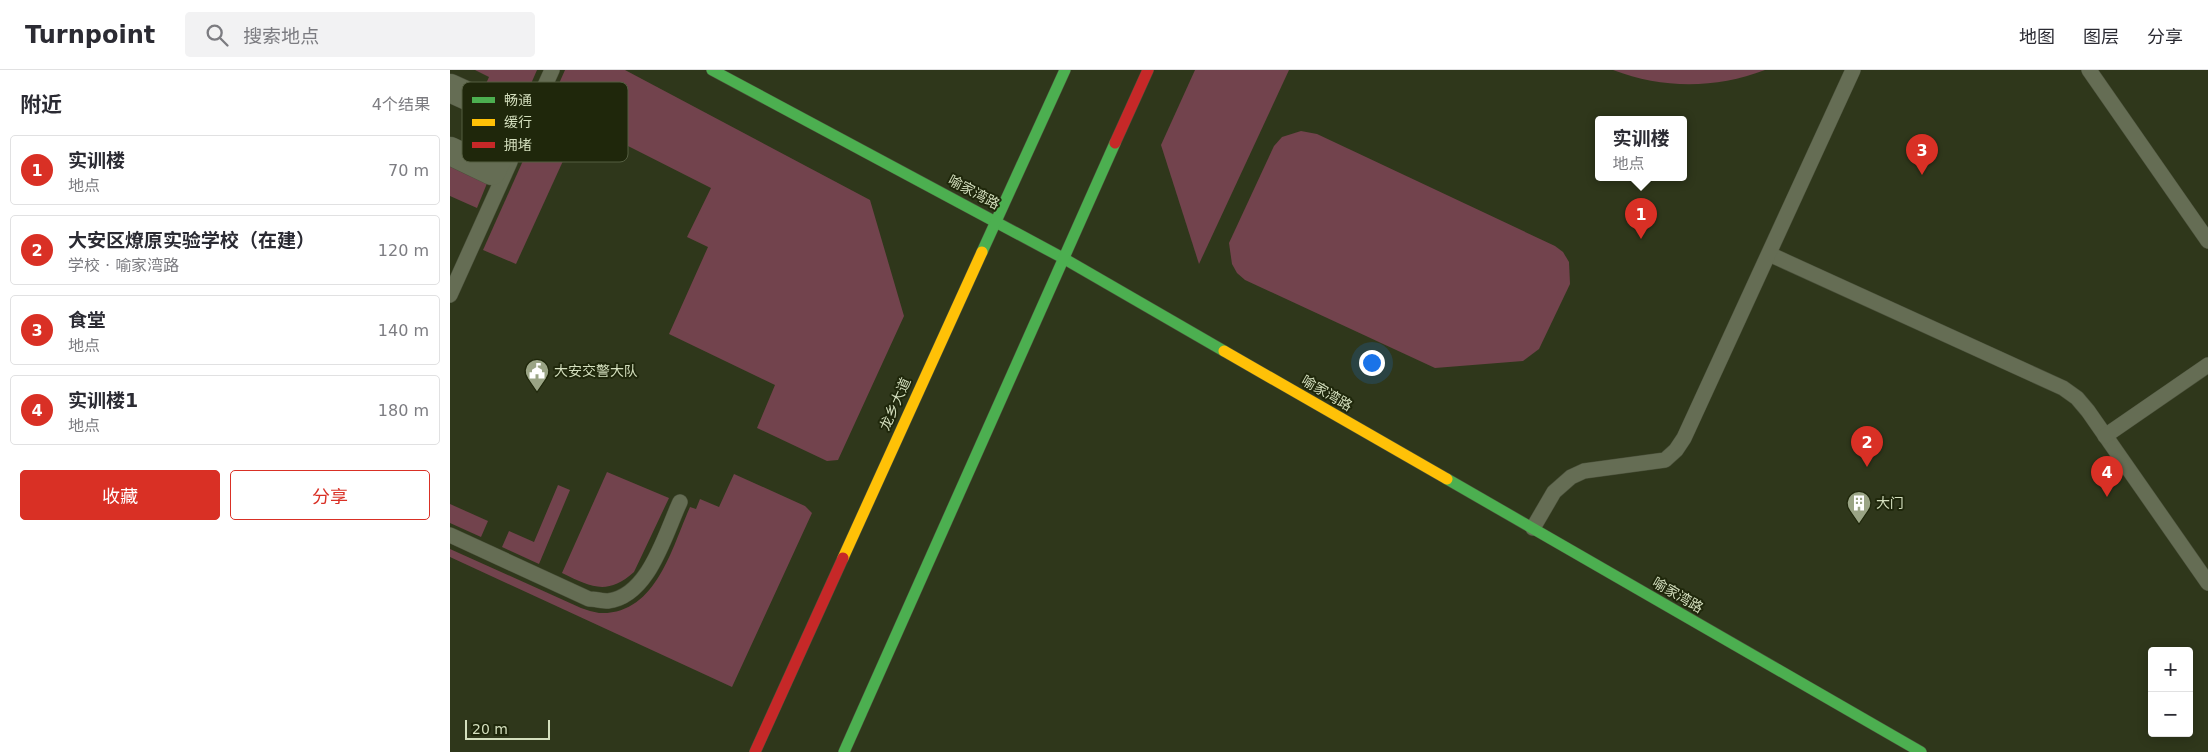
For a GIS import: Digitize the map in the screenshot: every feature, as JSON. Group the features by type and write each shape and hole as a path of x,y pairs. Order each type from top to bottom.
{"main road":[{"name":"喻家湾路","path":"712,70 1063,258 1921,752"},
{"name":"龙乡大道","path":"755,752 995,220 1065,70"},
{"path":"844,752 1148,70"}],"street":[{"path":"450,88 462,93"},
{"path":"450,151 462,157"},
{"path":"473,162 492,171 496,162"}],"lane":[{"path":"547,82 552,70"},
{"path":"1532,528 1554,492 1571,476 1584,472 1665,460 1676,450 1684,438 1853,70"},
{"path":"2088,70 2208,241"},
{"path":"450,295 510,162"},
{"path":"1769,254 2063,388 2077,398 2208,583"},
{"path":"2105,436 2208,365"},
{"path":"450,535 589,599 608,601 625,596 638,585 648,572 680,502"}],"shaded area":[{"path":"475,70 537,70 532,82 487,82 489,77"},
{"path":"565,70 625,70 870,200 904,316 838,460 827,461 757,428 775,385 669,334 708,247 687,237 711,188 628,146 628,82 560,82"},
{"path":"1195,70 1289,70 1199,264 1161,145"},
{"path":"1613,70 1765,70 1727,81 1689,84 1651,81"},
{"path":"1301,131 1317,134 1555,246 1563,252 1569,262 1570,284 1539,349 1523,361 1435,368 1245,280 1237,273 1232,264 1229,243 1274,146 1282,137"},
{"path":"450,151 462,157 462,162 473,162 492,171 477,208 450,196"},
{"path":"522,162 563,162 516,264 483,250"},
{"path":"607,472 669,498 634,572 615,584 599,587 562,573"},
{"path":"734,474 805,506 812,513 732,687 450,557 450,549 581,608 599,613 619,611 635,603 648,591 659,576 690,507 696,509 700,499 719,507"},
{"path":"558,485 570,490 539,564 502,547 509,531 534,542"},
{"path":"450,504 488,521 481,537 450,523"}],"traffic: fast":[{"path":"712,70 1063,258 1224,351"},
{"path":"982,252 1065,70"},
{"path":"844,752 1115,143"},
{"path":"1447,479 1921,752"}],"traffic: slow":[{"path":"843,558 982,252"},
{"path":"1224,351 1447,479"}],"traffic: jam":[{"path":"1115,143 1148,70"},
{"path":"755,752 843,558"}],"place":[{"name":"食堂","path":"1922,175"},
{"name":"实训楼","path":"1641,239"},
{"name":"大安交警大队","path":"537,392"},
{"name":"大安区燎原实验学校（在建）","path":"1867,467"},
{"name":"实训楼1","path":"2107,497"},
{"name":"大门","path":"1859,524"}]}
